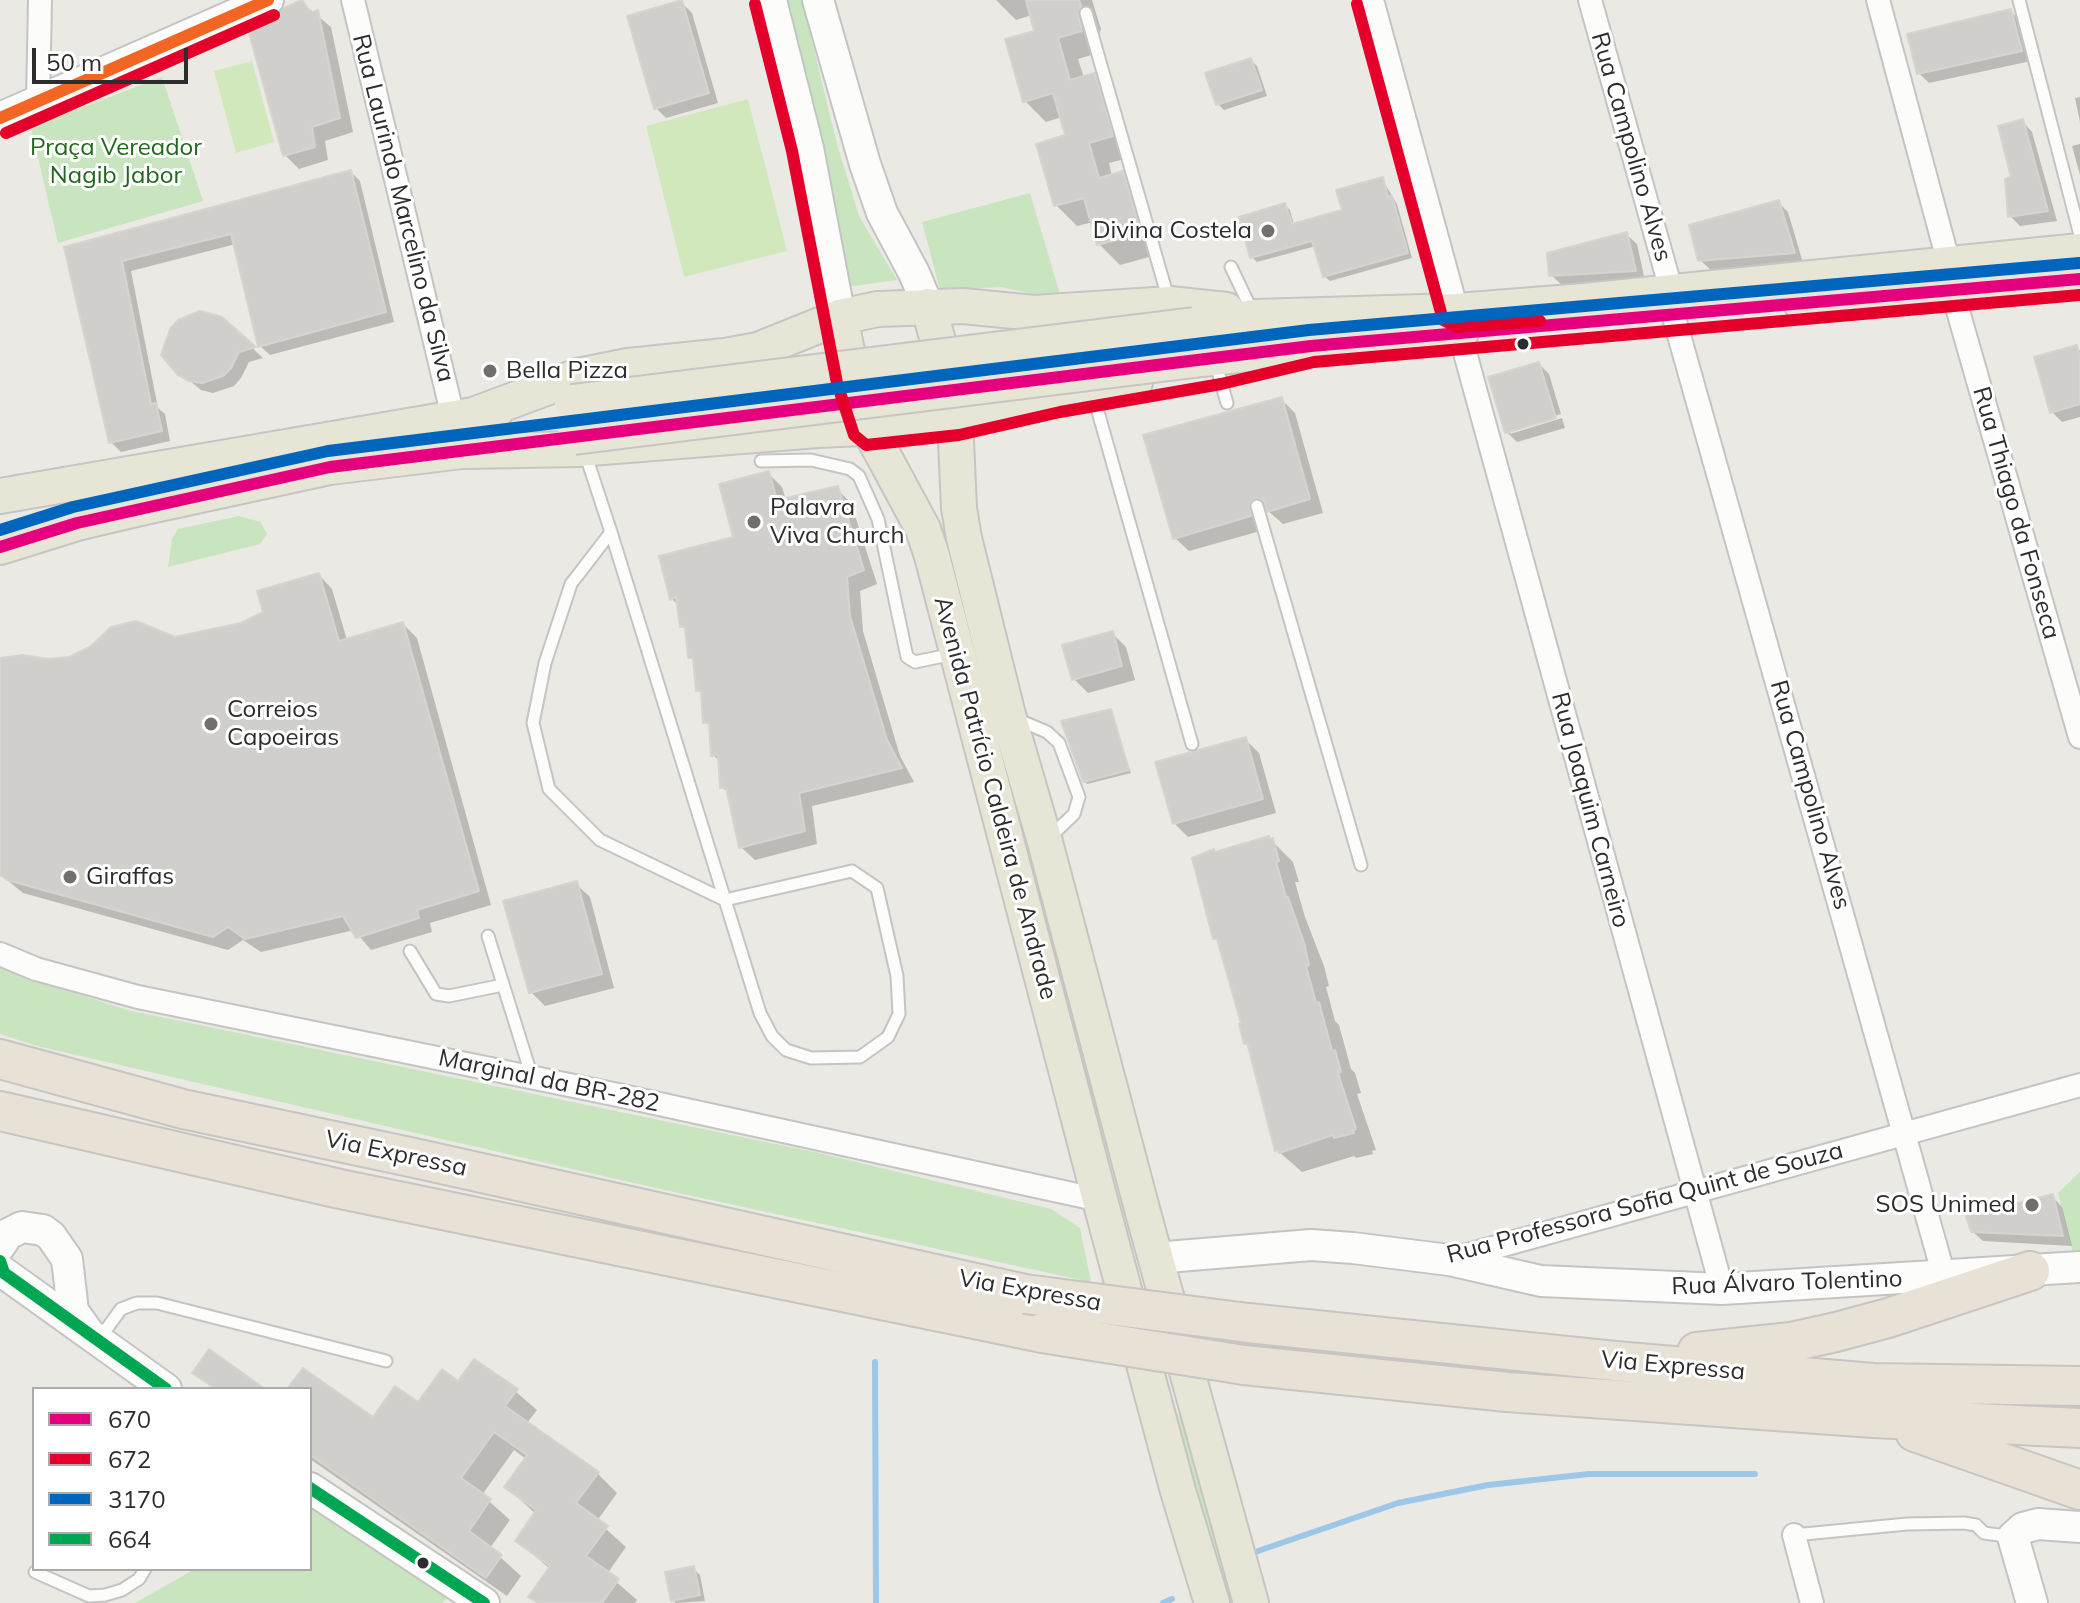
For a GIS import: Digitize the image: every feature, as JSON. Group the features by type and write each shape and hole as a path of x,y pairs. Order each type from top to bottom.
{"highway":[{"name":"Via Expressa","path":"0,1059 183,1109 1025,1294 1248,1323 1615,1361 1873,1383 2080,1386"},
{"name":"Via Expressa","path":"0,1111 355,1192 1042,1333 1244,1365 1507,1392 1874,1418 2080,1428"},
{"path":"0,1125 117,1137"},
{"path":"1615,1361 1791,1342 1888,1318 2030,1271"},
{"path":"1874,1418 2080,1490"}],"main road":[{"path":"0,118 268,0"},
{"name":"Avenida Patrício Caldeira de Andrade","path":"771,0 808,148 853,380 869,429 923,529 1178,1491 1212,1603"},
{"name":"Avenida Patrício Caldeira de Andrade","path":"818,0 878,201 928,306 947,372 955,419 959,508 964,538 1008,715 1251,1603"},
{"path":"0,547 77,523 316,470 464,451 869,429 955,419 1209,364 1458,321 1951,277 2080,251"},
{"path":"1951,277 2080,279"},
{"path":"464,415 578,376 628,366 758,350 840,317 878,309 963,306 1034,313 1458,321"},
{"path":"0,496 464,415 1182,314"},
{"path":"579,443 1209,364"},
{"path":"1100,1200 1142,1209"},
{"path":"94,1339 73,1311 67,1259 57,1243 43,1230 22,1227 8,1234 1,1263 94,1339 163,1387"},
{"name":"Rua Professora Sofia Quint de Souza","path":"1155,1258 1311,1245 1449,1260"},
{"name":"Rua Álvaro Tolentino","path":"1449,1260 1541,1281 1722,1289 2080,1267"},
{"path":"312,1489 484,1603"},
{"path":"2032,1603 2013,1537 2023,1528 2038,1524 2080,1527"}],"street":[{"path":"38,101 40,0"},
{"name":"Rua Laurindo Marcelino da Silva","path":"353,0 464,415"},
{"name":"Rua Joaquim Carneiro","path":"1372,0 1722,1289"},
{"name":"Rua Campolino Alves","path":"1590,0 1944,1276"},
{"name":"Rua Thiago da Fonseca","path":"1878,0 1951,277 2080,737"},
{"name":"Marginal da BR-282","path":"0,954 36,969 138,997 1100,1200"},
{"name":"Rua Professora Sofia Quint de Souza","path":"1449,1260 2080,1085"},
{"path":"1794,1535 1812,1603"}],"lane":[{"path":"2019,0 2080,235"},
{"path":"1086,13 1182,314"},
{"path":"1231,267 1255,317"},
{"path":"1209,364 1227,403"},
{"path":"1092,390 1192,744"},
{"path":"579,443 611,532 725,900 760,1013 772,1036 786,1050 811,1058 860,1057 888,1037 899,1014 897,976 877,888 852,871 725,900 600,840 549,789 533,723 545,663 571,584 611,532"},
{"path":"761,461 811,460 850,469 859,476 878,519 907,657 915,662 957,653"},
{"path":"1257,506 1361,865"},
{"path":"1008,715 1047,732 1059,743 1079,797 1074,814 1045,842"},
{"path":"488,936 532,1078"},
{"path":"410,951 436,994 449,996 503,985"},
{"path":"94,1339 121,1309 137,1303 157,1303 386,1361"},
{"path":"1794,1535 1907,1524 1964,1523 1976,1525 1984,1533 2013,1537"},
{"path":"35,1572 89,1596 122,1590 139,1579 144,1571"}],"green space":[{"path":"782,0 802,0 837,144 859,216 897,280 847,287"},
{"path":"252,61 274,142 236,153 214,71"},
{"name":"Praça Vereador Nagib Jabor","path":"162,77 203,201 58,243 31,127"},
{"path":"748,99 787,251 684,277 646,126"},
{"path":"1030,193 1062,301 1002,287 940,290 922,222"},
{"path":"239,516 261,522 267,534 260,544 168,567 172,539 178,529"},
{"path":"0,968 127,1010 819,1153 1051,1209 1080,1228 1091,1282 660,1189 37,1046 0,1034"},
{"path":"2080,1172 2080,1251 2074,1256 2058,1193"},
{"path":"1121,1218 1126,1225 1177,1413 1195,1437 1242,1603 1224,1603"},
{"path":"312,1502 449,1596 442,1603 135,1603 191,1571 312,1571"}],"building":[{"path":"302,0 311,13 318,10 340,118 312,127 315,147 283,156 248,29"},
{"path":"682,0 709,93 654,109 627,16"},
{"path":"1026,0 1079,0 1078,15 1082,31 1058,38 1070,80 1095,73 1113,136 1089,143 1099,178 1123,171 1141,233 1097,245 1084,198 1054,206 1036,144 1065,135 1053,93 1023,102 1005,39 1034,31"},
{"path":"2011,9 2022,51 1917,74 1907,34"},
{"path":"1251,58 1262,90 1216,105 1205,73"},
{"path":"2023,119 2048,211 2008,217 2005,179 2011,177 1998,126"},
{"path":"351,170 386,312 258,347 231,234 122,261 151,404 156,403 162,431 109,443 64,247"},
{"path":"1383,177 1388,197 1392,196 1408,253 1323,277 1312,241 1250,258 1239,217 1285,203 1292,224 1342,210 1336,190"},
{"path":"1779,200 1795,253 1698,261 1689,225"},
{"path":"1627,232 1636,271 1549,276 1547,253"},
{"path":"200,311 222,317 256,347 239,352 223,376 202,383 178,375 161,355 170,329 178,320"},
{"path":"2077,345 2080,404 2050,413 2034,357"},
{"path":"1539,362 1556,418 1505,433 1488,377"},
{"path":"1282,397 1310,499 1267,512 1263,500 1254,498 1249,505 1251,516 1173,539 1143,435"},
{"path":"769,471 777,500 838,486 864,570 847,577 850,616 887,740 902,768 799,793 805,831 739,848 726,787 720,788 718,755 711,756 709,723 703,723 701,690 696,691 693,658 688,658 685,627 680,627 676,597 670,600 659,556 733,537 719,484"},
{"path":"319,573 339,641 403,622 479,891 417,910 419,918 356,938 343,916 245,939 228,927 213,937 7,880 0,875 0,658 23,655 48,659 69,657 90,647 111,627 136,621 175,637 241,623 263,612 257,591"},
{"path":"1113,631 1122,666 1072,680 1062,645"},
{"path":"1111,709 1129,770 1083,782 1061,721"},
{"path":"1246,737 1263,799 1173,824 1155,762"},
{"path":"1269,836 1273,838 1286,897 1304,943 1309,965 1306,966 1316,1003 1319,1002 1332,1051 1335,1050 1341,1072 1338,1073 1356,1129 1354,1133 1334,1138 1333,1135 1279,1153 1275,1151 1248,1046 1244,1044 1241,1023 1217,939 1213,939 1192,858 1214,849 1215,852"},
{"path":"577,881 602,974 529,993 503,901"},
{"name":"SOS Unimed","path":"2053,1194 2063,1236 1971,1232 1966,1216"},
{"path":"209,1349 262,1387 213,1387 192,1373"},
{"path":"474,1359 518,1389 505,1406 599,1472 576,1503 608,1526 586,1556 619,1579 602,1603 538,1603 528,1597 550,1566 515,1541 536,1510 504,1487 527,1455 494,1432 461,1478 491,1499 469,1531 502,1555 486,1578 312,1456 312,1387 289,1387 303,1368 373,1417 395,1386 418,1402 442,1369 458,1381"},
{"path":"694,1566 700,1595 671,1601 665,1572"}],"waterway":[{"path":"875,1362 876,1603"},
{"path":"1258,1551 1398,1503 1488,1485 1589,1474 1755,1474"},
{"path":"1163,1603 1172,1599"}],"transit line":[{"path":"0,118 268,0"},
{"name":"672","path":"755,4 792,151 837,383 854,435 866,445 959,435 1060,412 1221,384 1314,362 2080,295"},
{"name":"672","path":"1357,4 1443,320 1457,327 1540,321"},
{"name":"672","path":"6,133 274,15"},
{"name":"3170","path":"0,530 73,507 328,451 1309,330 2079,263"},
{"name":"670","path":"0,547 77,523 330,467 1311,346 2080,279"},
{"name":"664","path":"0,1261 4,1273 163,1387"},
{"name":"664","path":"312,1489 484,1603"}],"place":[{"name":"Divina Costela","path":"1268,231"},
{"name":"Bella Pizza","path":"490,371"},
{"name":"Palavra Viva Church","path":"754,522"},
{"name":"Correios Capoeiras","path":"211,724"},
{"name":"Giraffas","path":"70,877"},
{"name":"SOS Unimed","path":"2032,1205"}]}
